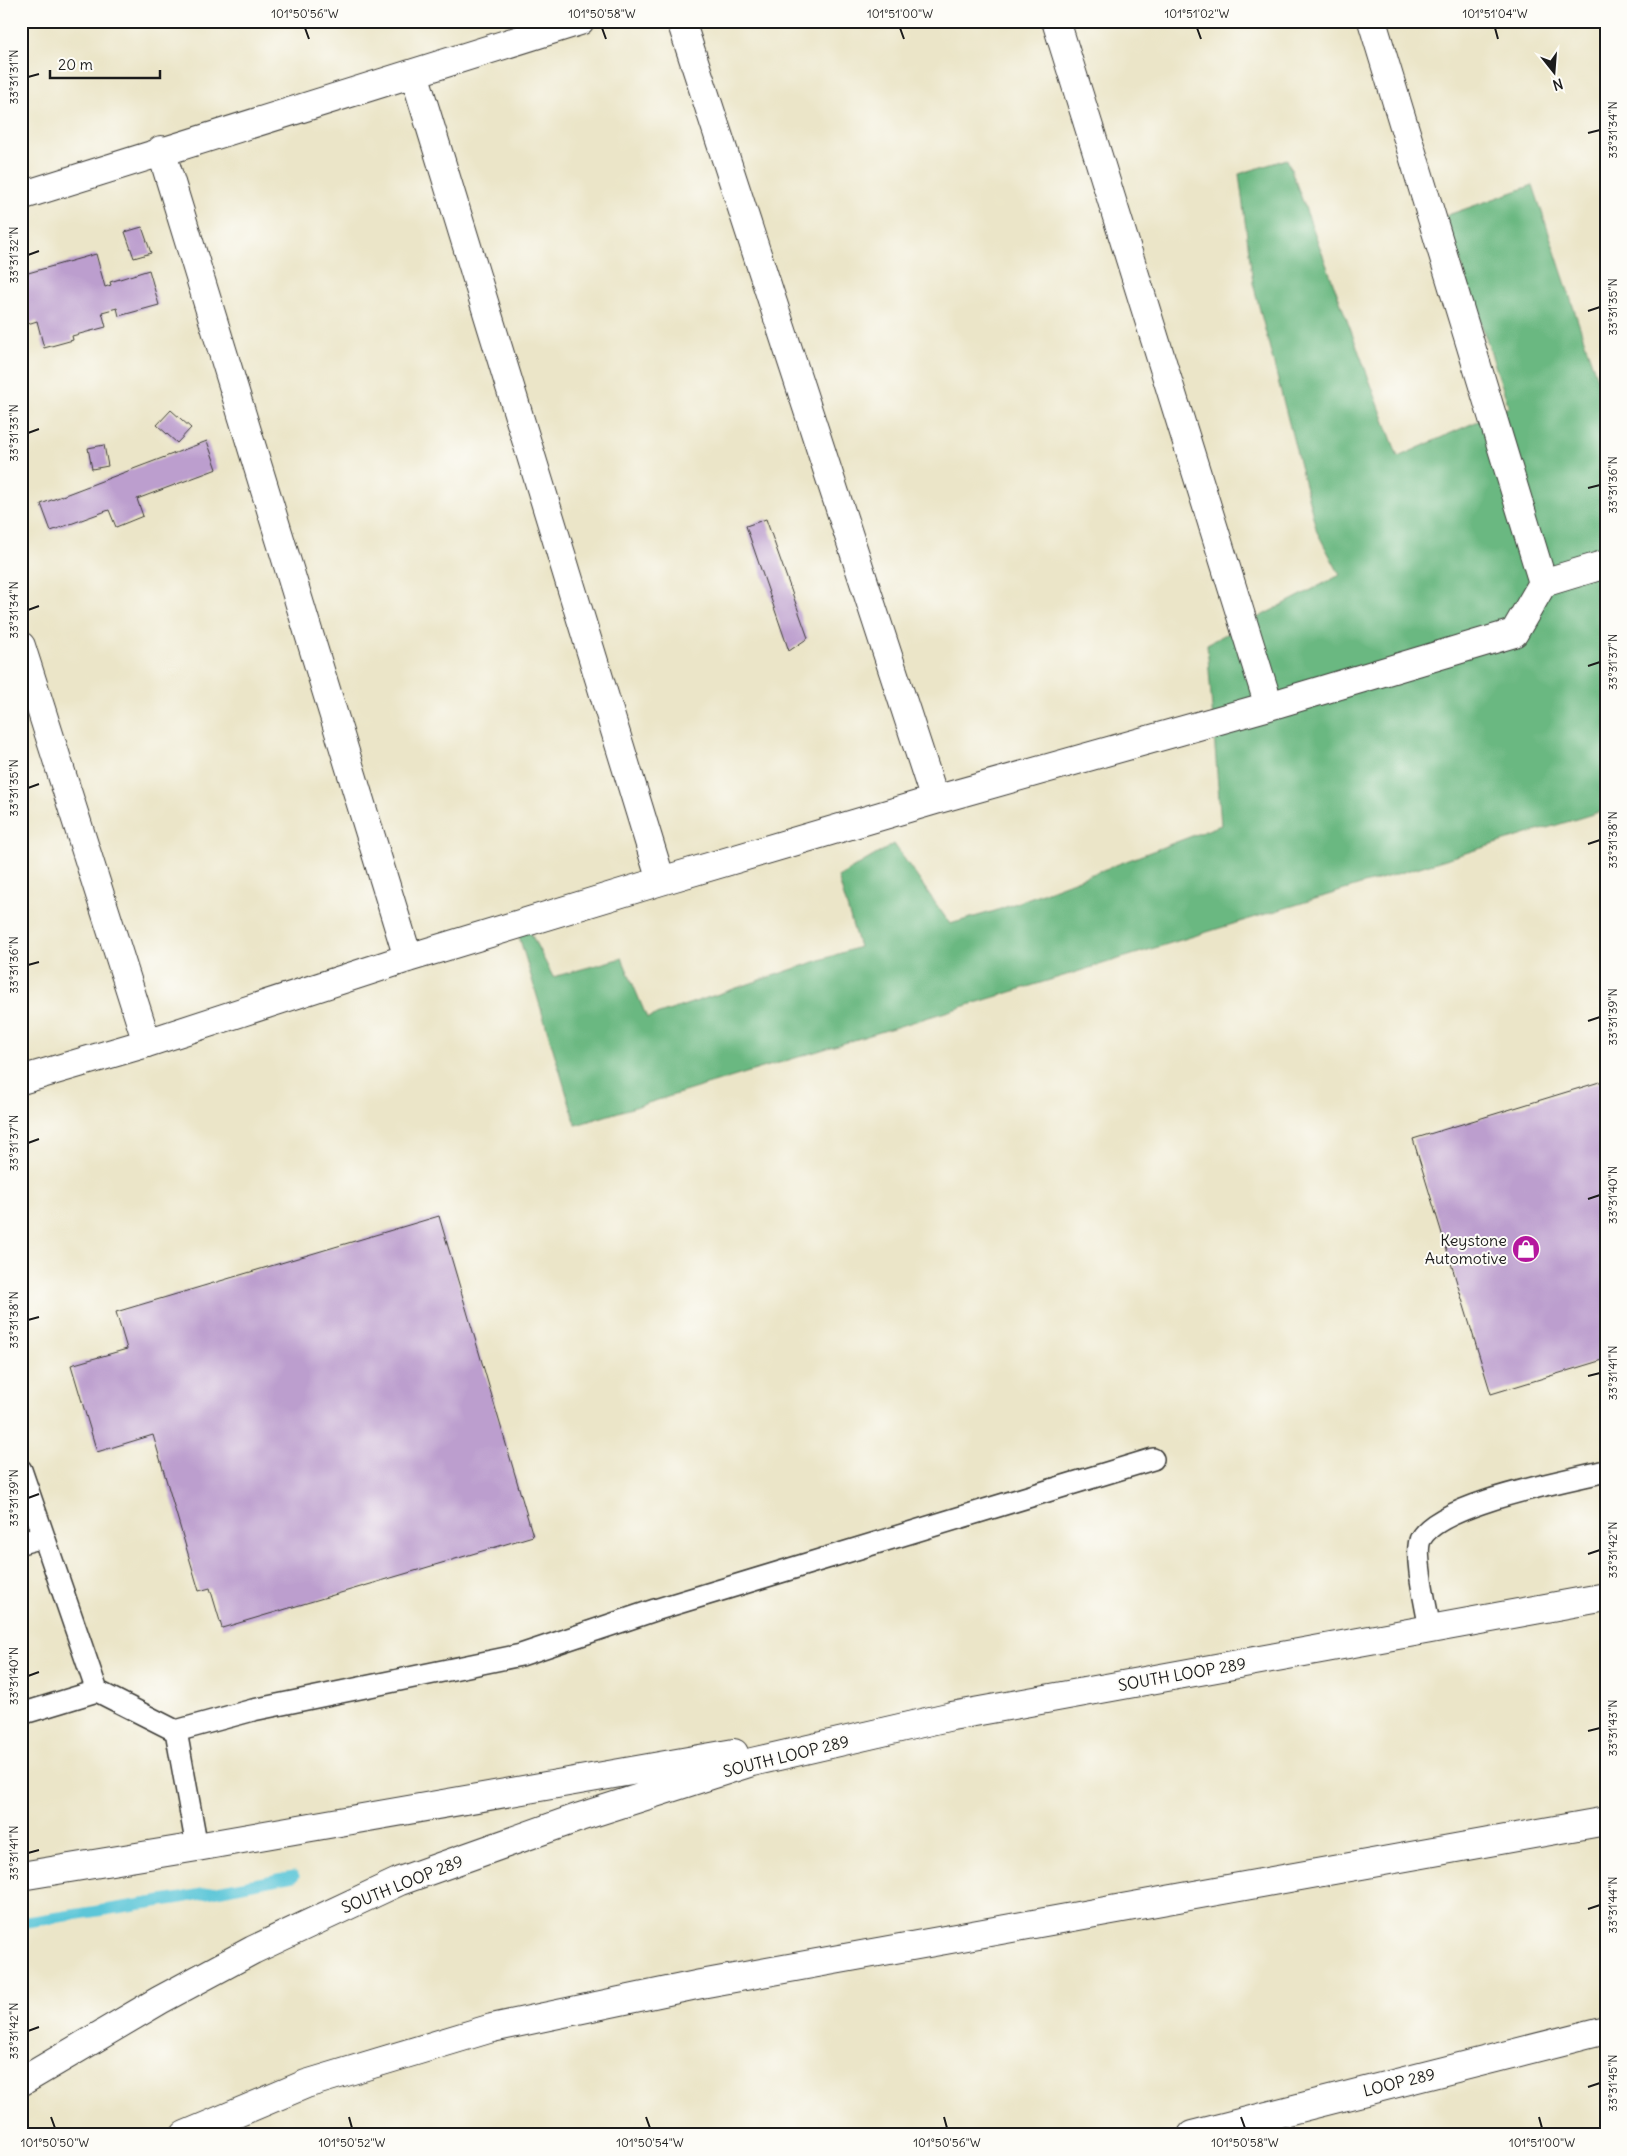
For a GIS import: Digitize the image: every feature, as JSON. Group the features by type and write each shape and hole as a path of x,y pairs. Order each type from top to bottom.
{"main road":[{"path":"21,196 161,150 580,21"},
{"path":"681,21 935,800"},
{"path":"1056,21 1269,706"},
{"path":"1372,21 1544,583"},
{"path":"414,73 661,881"},
{"path":"161,150 408,958"},
{"path":"21,1080 147,1043 408,958 661,881 935,800 1269,706 1514,633 1544,583 1606,564"},
{"path":"21,646 147,1043"},
{"name":"SOUTH LOOP 289","path":"21,2082 160,2000 253,1950 400,1881 580,1817 752,1762 952,1716 1606,1597"},
{"path":"21,1876 952,1716"},
{"path":"185,2135 306,2084 492,2028 701,1984 1606,1821"},
{"name":"LOOP 289","path":"1192,2135 1606,2030"}],"lane":[{"path":"21,1714 97,1691 176,1731 253,1710 520,1656 655,1610 1154,1459"},
{"path":"21,1470 97,1691"},
{"path":"1430,1629 1418,1554 1421,1539 1431,1528 1450,1515 1473,1504 1606,1471"},
{"path":"21,1544 43,1537"},
{"path":"176,1731 197,1847"}],"green space":[{"path":"1287,159 1398,457 1509,407 1445,216 1533,185 1606,406 1606,810 576,1125 518,933 529,930 553,977 622,958 647,1018 859,947 838,877 894,844 950,924 995,911 1221,825 1207,644 1340,575 1317,532 1253,283 1239,174"}],"building":[{"path":"142,227 151,253 134,258 125,232"},
{"path":"96,254 105,287 111,285 110,282 149,270 159,305 119,316 117,308 102,312 106,327 72,336 73,340 44,348 37,321 21,326 21,275"},
{"path":"171,410 191,428 177,443 157,425"},
{"path":"207,441 217,469 137,499 143,516 116,527 109,510 51,531 41,504"},
{"path":"104,445 108,466 92,469 88,448"},
{"path":"766,519 808,638 789,651 746,526"},
{"name":"Keystone Automotive","path":"1606,1080 1606,1359 1491,1394 1413,1139"},
{"path":"439,1216 533,1536 222,1628 210,1588 199,1591 153,1435 97,1452 71,1365 127,1349 116,1312"}],"waterway":[{"path":"21,1923 181,1898 294,1876"}],"place":[{"name":"Keystone Automotive","path":"1526,1249"}]}
